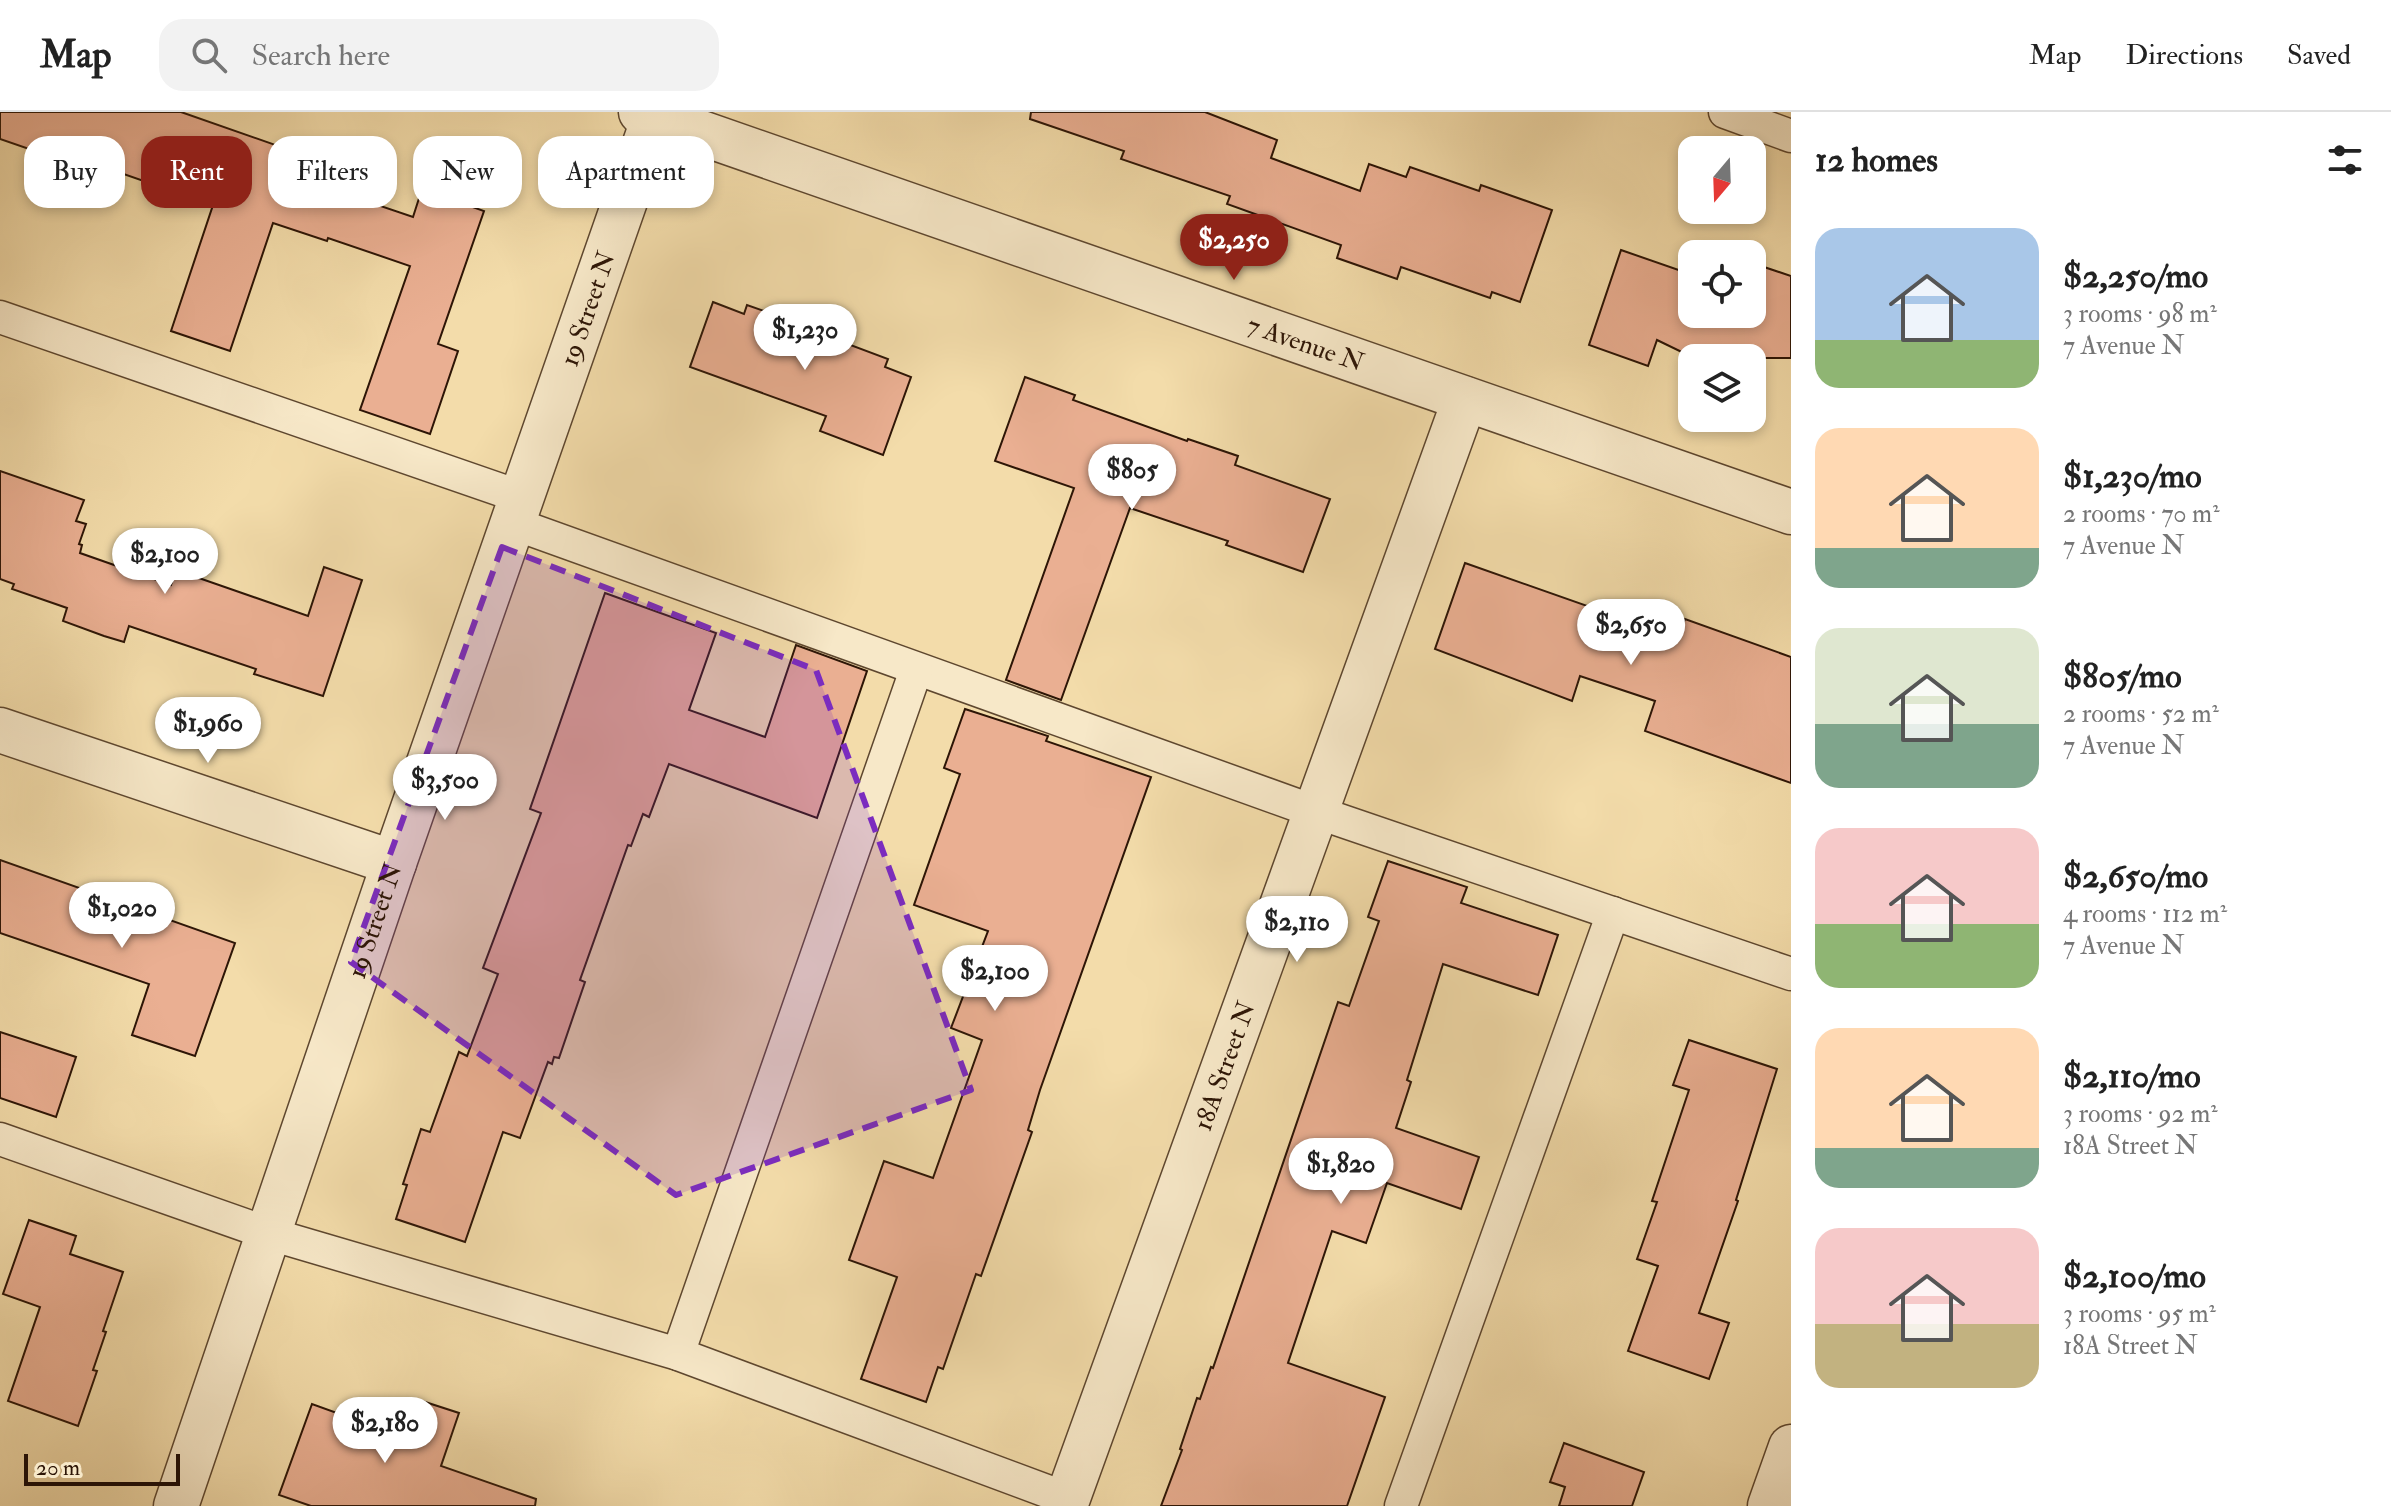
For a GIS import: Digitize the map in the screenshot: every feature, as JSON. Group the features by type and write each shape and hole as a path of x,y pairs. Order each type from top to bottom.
{"street":[{"name":"7 Avenue N","path":"651,114 1791,512"},
{"name":"19 Street N","path":"176,1506 394,863 519,511 651,114"},
{"name":"18A Street N","path":"1067,1503 1465,399"},
{"path":"0,730 394,863"},
{"path":"1770,1506 1791,1447"}],"lane":[{"path":"1725,112 1791,136"},
{"path":"0,317 519,511 916,670 1316,812 1791,974"},
{"path":"678,1354 916,670"},
{"path":"1401,1506 1613,913"},
{"path":"0,1139 270,1234 678,1354 1067,1503"}],"highlighted area":[{"path":"502,547 816,670 971,1090 676,1195 351,962"}],"building":[{"path":"0,112 181,112 250,136 141,136 141,180 125,174 125,136 24,136 24,147 0,139"},
{"path":"1031,112 1205,112 1277,140 1271,158 1360,191 1369,164 1406,177 1410,167 1479,191 1481,185 1552,210 1520,302 1492,292 1490,298 1401,267 1397,279 1337,258 1341,245 1227,204 1230,196 1121,159 1124,151 1030,119"},
{"path":"252,137 268,142 268,208 386,208 413,217 416,208 476,208 484,211 438,344 458,351 430,434 360,410 410,266 273,223 230,351 171,331 212,208 252,208"},
{"path":"1621,250 1678,270 1678,328 1766,328 1766,268 1791,276 1791,358 1766,358 1766,344 1678,344 1678,350 1657,340 1648,366 1589,345"},
{"path":"713,302 744,314 747,305 798,323 888,359 885,367 911,377 883,455 820,431 826,416 690,367"},
{"path":"1025,377 1075,395 1073,400 1238,456 1235,465 1330,499 1303,572 1226,545 1228,541 1130,508 1061,700 1006,680 1074,488 995,461"},
{"path":"0,471 84,500 76,521 86,524 79,544 82,545 80,553 171,585 176,570 308,616 324,567 362,580 323,696 254,674 256,669 129,626 124,642 104,636 63,621 67,608 12,589 14,584 0,579"},
{"path":"1465,563 1678,638 1685,619 1791,657 1791,783 1645,731 1655,701 1580,676 1572,701 1435,649"},
{"path":"605,593 716,633 689,710 765,737 796,645 867,671 817,818 669,764 649,817 643,814 631,846 628,845 580,980 585,982 559,1058 554,1057 552,1064 548,1062 520,1138 503,1132 465,1242 396,1219 407,1185 403,1184 421,1129 430,1132 459,1052 467,1056 498,974 483,968 541,813 530,809"},
{"path":"965,709 1048,736 1046,741 1151,777 1040,1090 1028,1130 1032,1132 981,1276 976,1274 943,1369 938,1367 926,1402 861,1379 897,1277 849,1260 884,1161 933,1178 982,1040 951,1028 988,931 914,905 960,774 944,768"},
{"path":"0,860 235,943 195,1056 132,1035 149,984 0,933"},
{"path":"1388,861 1467,887 1461,903 1558,935 1538,995 1443,964 1407,1080 1411,1082 1396,1128 1479,1157 1461,1209 1387,1183 1366,1243 1332,1231 1288,1363 1385,1397 1347,1506 1161,1506 1197,1398 1200,1399 1213,1368 1338,1002 1349,1006 1379,921 1368,917"},
{"path":"0,1032 76,1057 56,1117 0,1098"},
{"path":"1689,1040 1777,1069 1738,1201 1699,1313 1729,1323 1709,1379 1628,1351 1658,1266 1637,1259 1657,1202 1652,1201 1689,1090 1673,1085"},
{"path":"29,1220 76,1236 70,1254 123,1272 103,1331 106,1332 93,1370 97,1371 78,1426 8,1401 40,1307 3,1294"},
{"path":"419,1400 459,1413 441,1466 536,1499 535,1506 311,1506 279,1495 312,1404 406,1438"},
{"path":"1564,1443 1644,1472 1632,1506 1559,1506 1565,1487 1550,1482"}]}
